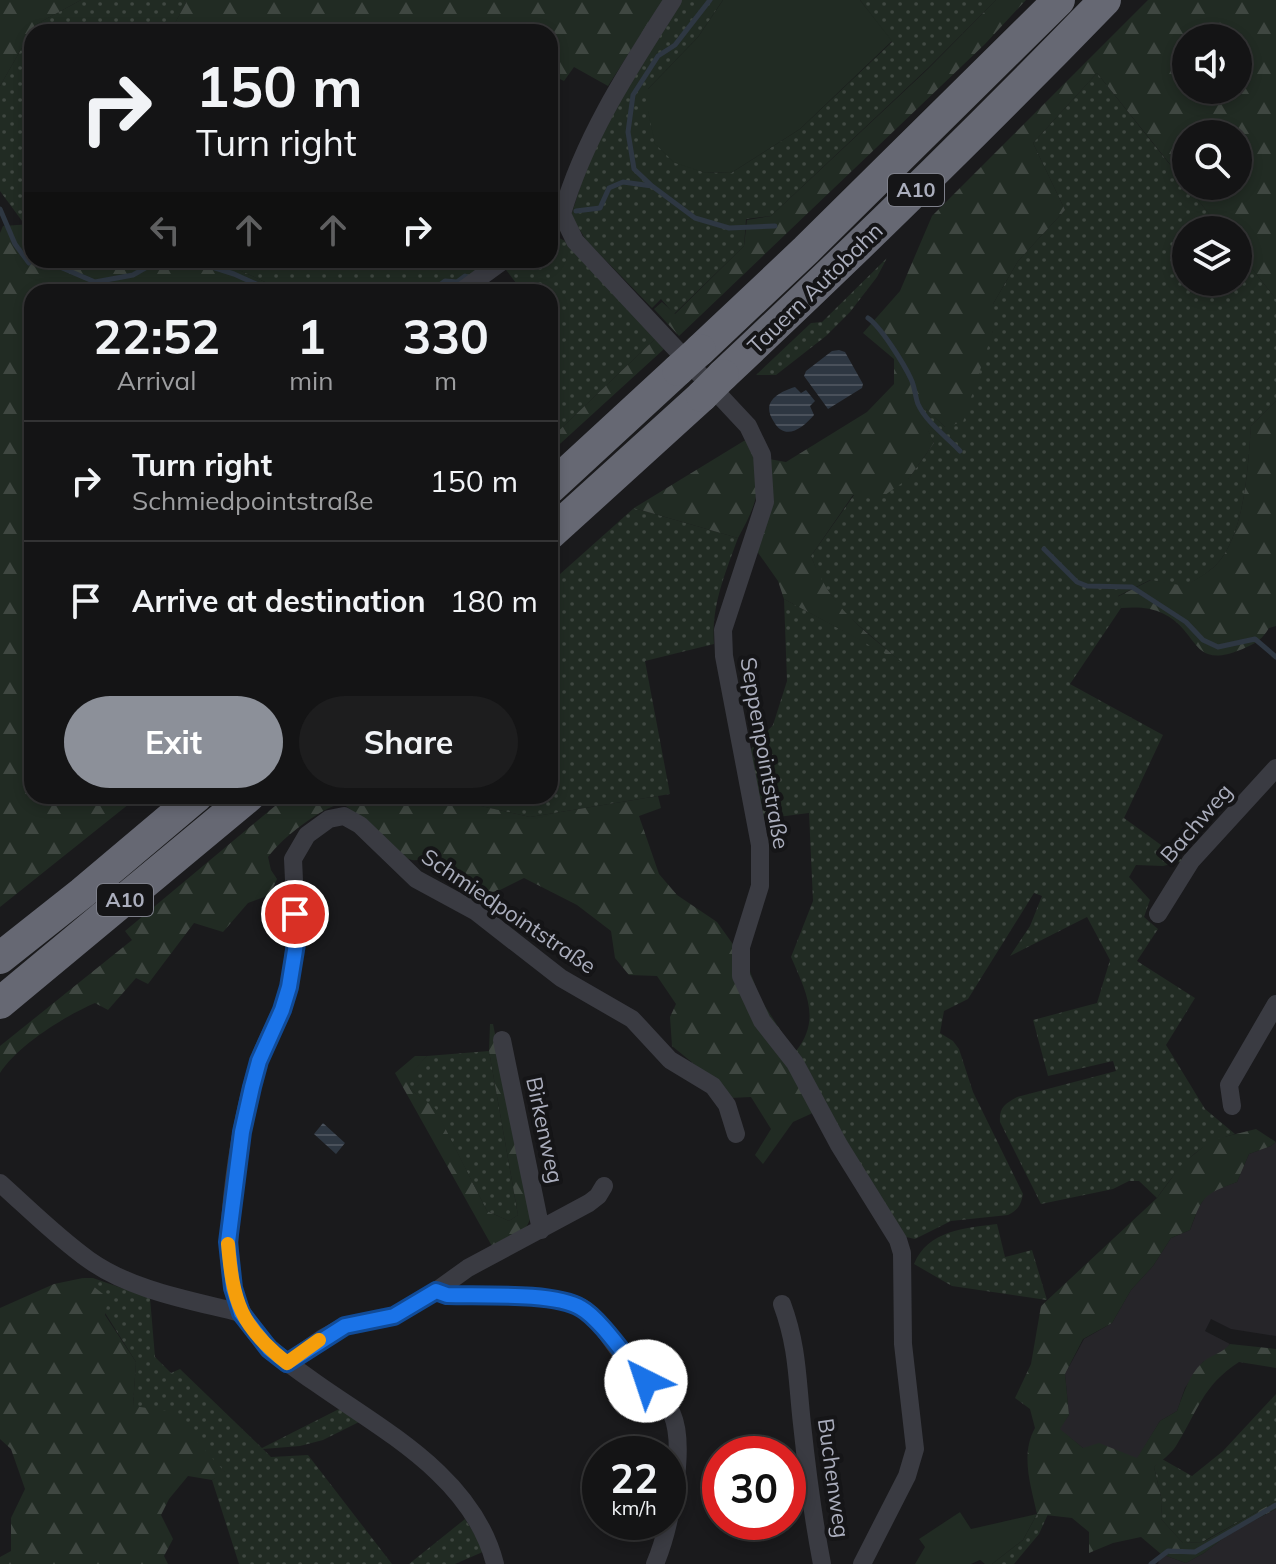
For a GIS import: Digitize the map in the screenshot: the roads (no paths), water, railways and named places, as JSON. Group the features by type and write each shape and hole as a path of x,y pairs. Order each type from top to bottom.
{"highway":[{"name":"Tauern Autobahn","path":"558,481 817,239 1059,0"},
{"name":"Tauern Autobahn","path":"558,527 713,386 897,209 1105,0"},
{"name":"A10","path":"0,958 187,804"},
{"name":"A10","path":"0,1003 239,804"}],"street":[{"name":"Seppenpointstraße","path":"558,213 603,113 673,0"},
{"name":"Seppenpointstraße","path":"558,220 748,426 762,455 765,502 723,630 724,656 760,845 760,886 741,947 741,976 762,1021 795,1063 846,1158 898,1240 902,1253 903,1344 915,1449 907,1476 862,1564"},
{"path":"471,284 493,268"},
{"name":"Bachweg","path":"1158,914 1191,861 1276,768"},
{"name":"Schmiedpointstraße","path":"495,1564 481,1529 443,1476 418,1453 269,1349 241,1313 233,1288 228,1242 242,1132 259,1061 289,987 296,944 293,859 307,835 329,819 344,816 360,825 416,879 475,911 561,978 632,1019 670,1060 713,1086 727,1105 736,1134"},
{"path":"1232,1106 1229,1085 1276,1004"},
{"name":"Birkenweg","path":"502,1040 541,1230"},
{"path":"0,1183 89,1260 119,1277 161,1292 241,1313"},
{"name":"Birkenweg","path":"287,1363 345,1326 394,1316 468,1268 589,1203 604,1186"},
{"path":"436,1291 447,1295 560,1301 581,1308 605,1331 665,1402 676,1430 677,1450 669,1521 655,1564"},
{"name":"Buchenweg","path":"782,1304 798,1361 801,1422 822,1564"}],"water":[{"path":"832,351 845,352 863,384 862,388 828,409 804,376"},
{"path":"795,387 801,393 806,390 815,401 810,406 814,415 794,431 783,431 770,415 770,404 782,392"},
{"path":"323,1123 345,1143 336,1154 314,1134"}],"waterway":[{"path":"710,0 675,45 658,56 633,95 628,132 634,169 695,218 729,228 775,226"},
{"path":"576,211 600,208 609,188 623,182 652,186"},
{"path":"0,209 15,244 24,256"},
{"path":"62,268 95,282 133,275 145,268"},
{"path":"215,268 256,284"},
{"path":"441,284 445,281 457,282 465,276 471,278"},
{"path":"868,318 903,364 922,411 960,451"},
{"path":"1044,549 1077,582 1087,586 1132,587 1186,622 1203,640 1218,647 1255,639 1276,657"},
{"path":"1151,1564 1168,1551 1195,1552 1276,1505"}]}
